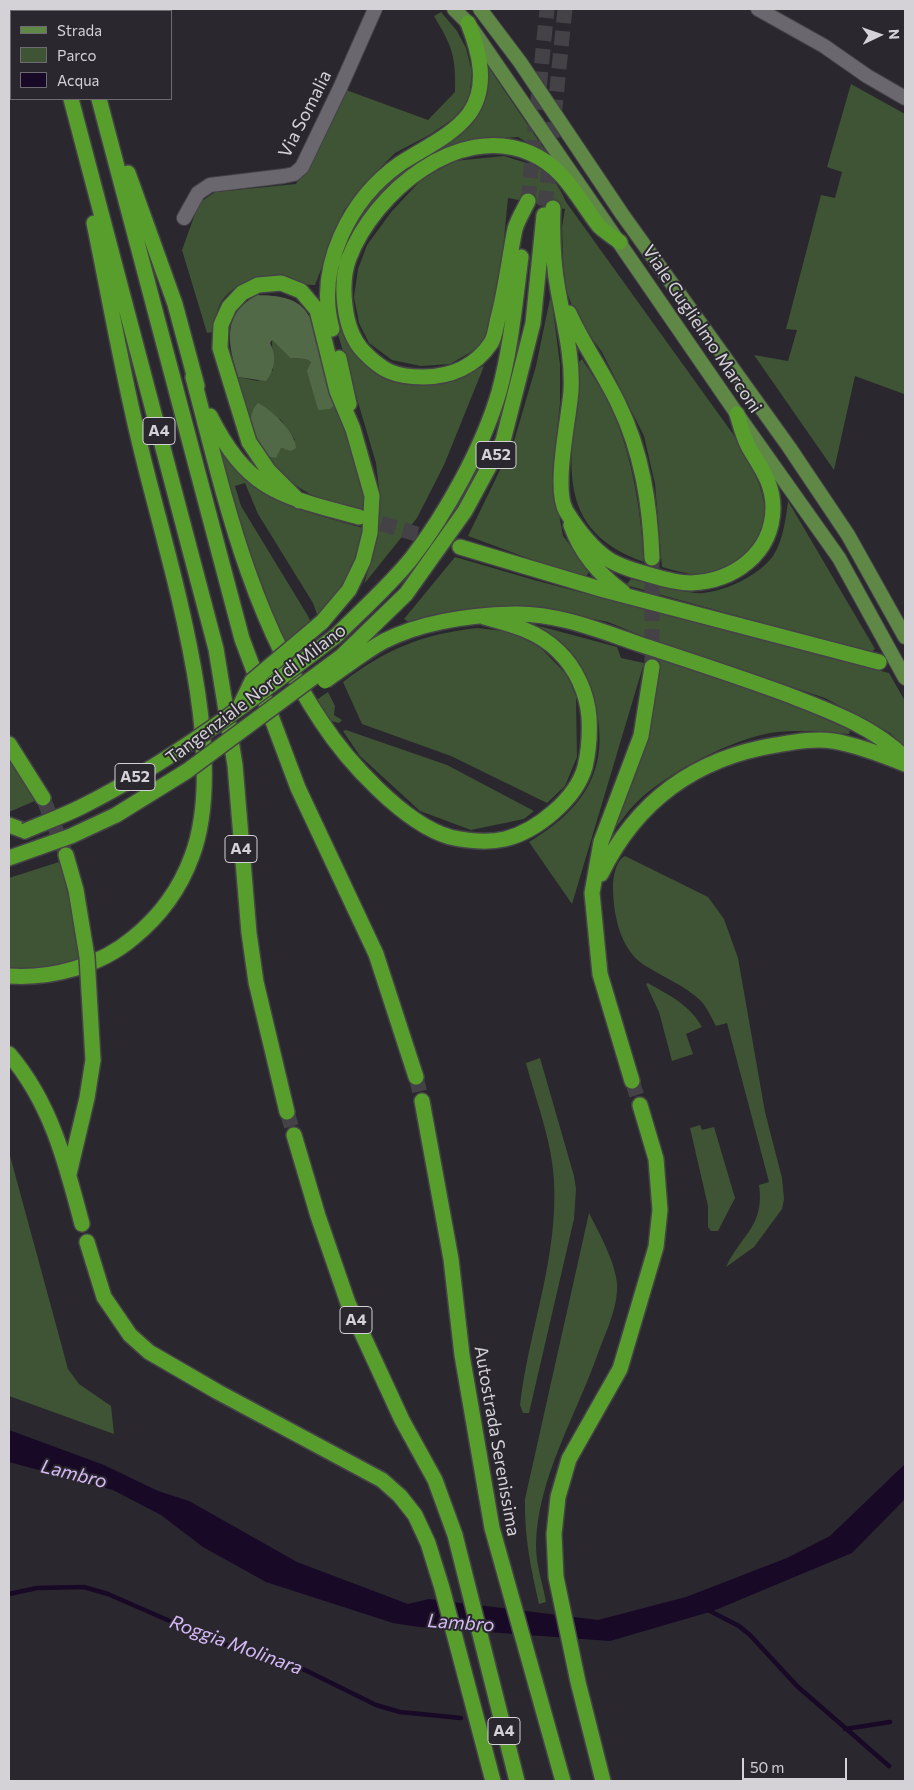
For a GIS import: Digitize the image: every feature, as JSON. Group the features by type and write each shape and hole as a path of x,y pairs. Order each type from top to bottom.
{"highway":[{"path":"353,429 346,383 329,319 326,292 330,267 342,233 358,206 379,181 400,164 454,128 469,113 481,80 480,61 468,23"},
{"path":"9,976 38,976 82,966 125,945 148,926 167,904 192,856 199,829 205,780 196,694 185,631 131,409 70,100"},
{"name":"A4","path":"70,100 216,648 234,756 249,933 256,982 287,1112"},
{"path":"100,100 175,304 239,548 258,602 295,679 323,724 362,771 392,803 425,826 449,836 476,841 507,838 544,821 570,796 584,769 590,738 588,705 578,677 558,651 528,631 484,617"},
{"name":"A4","path":"100,100 242,639 298,788 376,954 416,1078"},
{"name":"Tangenziale Nord di Milano","path":"9,836 80,808 135,777 239,710 337,635 411,558 441,513 476,453 501,382 513,323 528,201 516,227 505,292 492,342 472,363 442,377 410,377 382,369 355,342 346,318 343,286 348,260 358,238 371,217 395,190 415,174 458,151 482,146 506,146 529,152 542,158 560,172 601,228 620,242"},
{"name":"Tangenziale Nord di Milano","path":"9,858 71,836 116,815 187,771 344,661 406,594 465,511 503,441 533,323 549,207 558,289"},
{"path":"239,710 252,681 322,622 349,590 363,561 370,533 372,496 353,429 337,391 317,310 301,291 281,283 258,285 242,293 229,307 220,325 220,348 249,442 268,470 299,500"},
{"path":"558,289 568,339 571,373 561,484 566,510 578,543 586,556 602,576 628,596"},
{"path":"558,289 586,349 618,403 636,447 650,516 652,558"},
{"path":"193,377 221,438 239,463 270,489 299,500 359,517"},
{"path":"566,510 595,548 609,560 638,572 676,582 690,583 721,578 736,572 754,558 763,544 771,522 773,508 767,476 748,444 736,414"},
{"path":"460,547 628,596 879,662"},
{"path":"344,661 386,640 429,625 484,617 538,615 582,624 708,665 819,707 858,725 891,744 905,758"},
{"path":"632,1081 600,974 592,893 601,842 641,736 652,667"},
{"path":"592,893 614,847 645,809 674,785 696,771 726,757 782,744 832,741 905,764"},
{"path":"9,744 44,798"},
{"path":"9,825 25,831"},
{"path":"66,855 76,890 87,957 93,1060 87,1098 69,1175"},
{"path":"9,1054 45,1107 69,1175 82,1224"},
{"name":"Autostrada Serenissima","path":"422,1101 451,1259 462,1356 492,1528 563,1781"},
{"path":"603,1781 578,1682 556,1577 554,1534 558,1497 569,1459 620,1369 656,1247 660,1210 656,1159 640,1105"},
{"name":"A4","path":"294,1135 318,1216 348,1303 402,1420 435,1480 455,1535 490,1681 517,1781"},
{"path":"87,1242 104,1297 116,1317 149,1352 218,1392 382,1480 400,1496 415,1515 428,1543 492,1781"}],"main road":[{"name":"Viale Guglielmo Marconi","path":"454,9 468,23 620,242 736,414 839,558 905,678"},
{"name":"Viale Guglielmo Marconi","path":"480,9 520,62 622,214 805,471 848,535 905,637"}],"street":[{"name":"Via Somalia","path":"184,218 198,193 210,185 284,176 294,174 302,167 375,9"},
{"path":"758,9 824,46 867,76 905,98"}],"green space":[{"path":"441,12 457,31 466,48 472,72 469,100 454,118 431,134 395,153 375,173 344,210 315,285 274,277 254,279 240,285 233,289 223,300 219,306 212,332 207,333 182,250 199,203 215,192 296,184 346,90 428,120 455,92 455,69 452,52 434,16"},
{"path":"485,62 549,156 518,137 489,139 467,143 407,173 339,274 338,311 347,340 366,365 389,379 427,384 456,377 484,366 444,465 417,518 364,584 376,545 380,497 376,463 337,331 332,300 334,272 347,234 370,201 403,171 461,135 481,103"},
{"path":"851,84 905,114 905,391 904,394 855,376 834,470 754,355 788,361 797,330 786,329 821,195 835,198 842,172 827,167"},
{"path":"504,156 535,166 549,175 555,182 566,202 733,434 747,459 756,476 762,494 764,518 757,539 746,557 726,572 714,575 690,574 662,567 655,484 644,436 602,352 577,318 564,285 562,227 565,209 508,198 496,320 485,344 450,364 421,366 392,360 369,343 359,323 354,297 358,269 367,245 392,211 422,179 454,161"},
{"path":"551,294 560,365 560,403 552,478 563,536 590,571 584,579 468,536 514,441 536,366"},
{"path":"257,295 285,298 295,302 308,314 313,324 338,402 330,409 318,410 307,371 311,362 306,359 290,358 272,340 270,343 274,353 274,363 266,381 238,377 230,342 230,331 237,311"},
{"path":"272,340 290,358 306,359 311,362 308,371 318,410 338,402 364,481 367,514 337,505 311,494 288,479 266,456 278,452 281,448 285,449 295,440 280,419 249,422 238,377 258,381 273,370"},
{"path":"582,359 610,405 626,448 641,524 644,562 612,546 591,527 578,505 572,480 572,452 579,362"},
{"path":"258,403 270,411 288,429 296,448 291,451 281,448 276,458 266,456 249,422"},
{"path":"223,454 237,471 270,495 306,511 367,529 354,571 319,620 313,603 258,514 245,483 235,486 241,506 312,625 285,645 249,550 218,455"},
{"path":"788,501 875,649 870,653 626,585 631,579 671,589 705,593 738,583 758,570 773,556 782,536"},
{"path":"455,557 534,580 889,673 905,701 905,748 890,733 825,698 664,645 608,622 529,606 471,609 410,623 404,619"},
{"path":"539,626 617,647 621,658 644,663 572,904 529,842 565,816 589,785 596,768 599,748 599,727 589,682 582,669 566,647"},
{"path":"477,628 512,632 541,648 567,675 576,696 577,757 565,786 547,803 451,756 362,724 343,682 374,660 406,645 439,634"},
{"path":"659,658 786,702 850,730 849,734 805,731 772,733 746,739 712,753 677,772 647,793 635,804 611,834 641,756 650,718"},
{"path":"328,692 335,706 334,715 342,720 339,723 331,721 315,701"},
{"path":"346,730 447,765 534,811 524,819 471,830 420,811 360,756 343,731"},
{"path":"9,754 37,800 9,812"},
{"path":"625,856 708,897 724,919 738,958 765,1112 782,1178 784,1199 782,1209 754,1247 726,1267 755,1221 760,1199 759,1185 769,1182 727,1023 716,1026 700,1000 680,985 644,965 629,950 624,940 616,919 613,887 617,865"},
{"path":"59,862 68,886 74,911 79,962 52,968 9,969 9,878"},
{"path":"648,983 685,1006 697,1019 702,1027 686,1034 693,1054 672,1061 659,1012 646,984"},
{"path":"540,1058 574,1176 576,1189 574,1219 529,1413 523,1413 520,1405 524,1377 547,1266 554,1210 553,1166 543,1121 526,1063"},
{"path":"700,1125 702,1130 714,1127 735,1198 718,1231 711,1231 708,1227 708,1206 690,1128"},
{"path":"9,1152 68,1369 79,1384 111,1406 114,1434 9,1396"},
{"path":"589,1213 612,1261 617,1282 616,1299 609,1324 559,1449 543,1497 538,1521 536,1553 546,1602 539,1604 527,1539 525,1499"}],"water":[{"name":"Lambro","path":"9,1430 104,1465 158,1491 189,1501 297,1562 408,1604 429,1599 598,1620 686,1597 787,1558 830,1536 905,1464 905,1499 852,1553 713,1611 610,1641 419,1627 393,1623 266,1582 203,1547 161,1515 113,1490 9,1462"}],"waterway":[{"name":"Roggia Molinara","path":"9,1594 37,1588 84,1587 108,1594 220,1643 305,1670 376,1705 400,1712 461,1718"},
{"path":"708,1610 739,1626 750,1635 797,1686 889,1766"},
{"path":"845,1729 890,1722"}],"tunnel":[{"path":"528,201 547,9"},
{"path":"545,206 565,9"},
{"path":"359,517 437,540"},
{"path":"652,558 652,667"},
{"path":"43,798 65,852"},
{"path":"416,1077 422,1101"},
{"path":"632,1081 640,1105"},
{"path":"287,1112 294,1135"}]}
